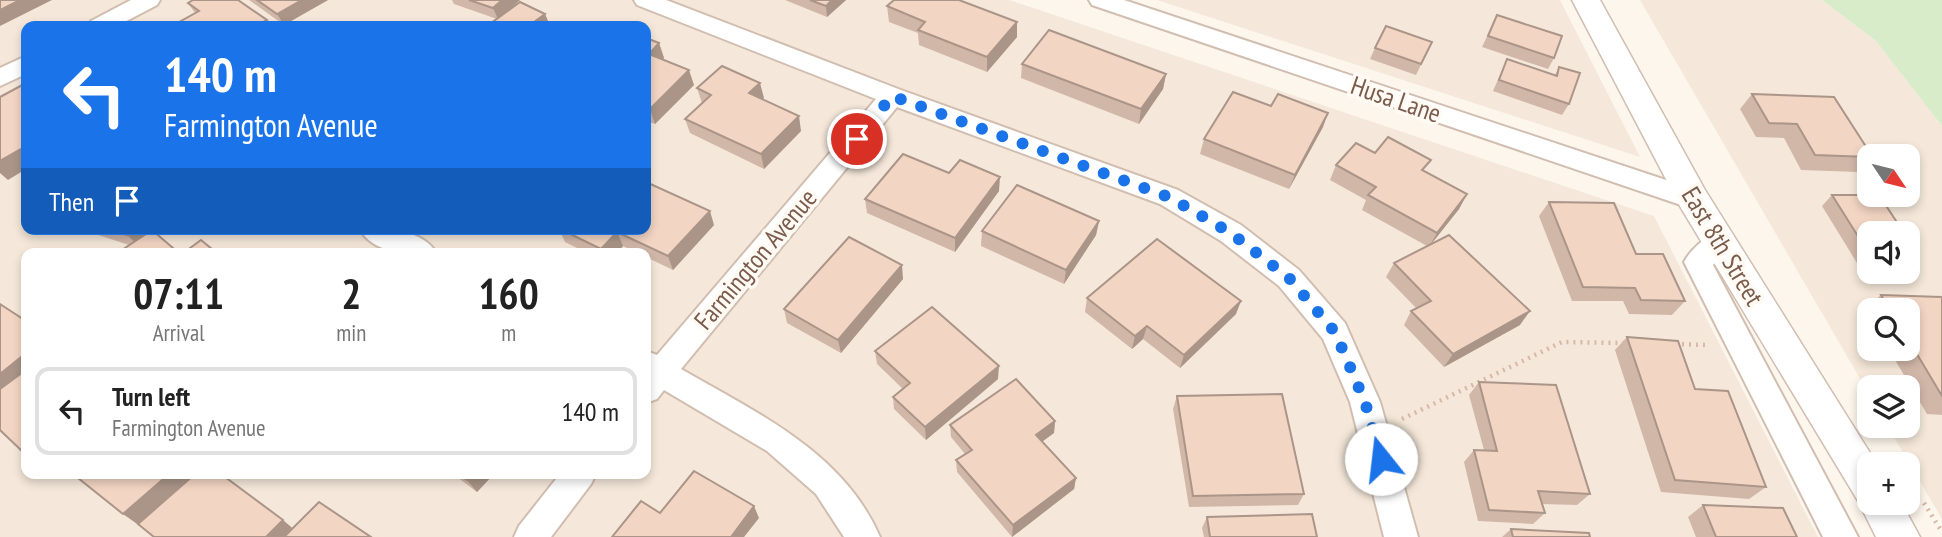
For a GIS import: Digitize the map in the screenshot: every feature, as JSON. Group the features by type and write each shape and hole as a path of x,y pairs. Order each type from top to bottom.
{"street":[{"path":"109,21 149,0"},
{"path":"645,0 892,96 1169,197 1231,233 1289,278 1335,332 1365,402 1401,537"},
{"name":"Husa Lane","path":"1100,0 1693,199"},
{"name":"East 8th Street","path":"1586,0 1693,199 1857,467"},
{"path":"0,78 21,67"},
{"name":"Farmington Avenue","path":"651,375 892,96"},
{"path":"385,235 411,248"},
{"path":"1719,243 1698,262 1841,537"},
{"path":"651,375 778,441 827,483 863,537"},
{"path":"531,537 576,479"},
{"path":"1886,515 1899,537"}],"path":[{"path":"1374,433 1562,342 1630,343"},
{"path":"1672,344 1741,345"}],"shaded area":[{"path":"0,0 1009,0 1654,216 1818,537 0,537"},
{"path":"1157,0 1560,0 1640,157"},
{"path":"1640,0 1822,0 1876,41 1942,126 1942,519 1920,481 1920,452 1903,452 1895,438 1920,438 1920,375 1858,375"}],"green space":[{"path":"1822,0 1942,0 1942,126 1876,41"}],"building":[{"path":"0,0 20,0 0,10"},
{"path":"193,0 238,0 267,20 181,21 199,11 188,3"},
{"path":"257,0 302,0 277,14"},
{"path":"469,0 502,0 493,8"},
{"path":"810,0 832,0 826,6"},
{"path":"894,0 959,0 1017,22 987,57 918,30 925,22 887,6"},
{"path":"520,2 545,14 535,21 494,21"},
{"path":"1497,15 1562,36 1554,58 1488,36"},
{"path":"1386,26 1432,42 1421,64 1375,48"},
{"path":"1049,30 1166,74 1141,109 1022,64"},
{"path":"651,40 659,43 651,52"},
{"path":"651,55 689,70 651,108"},
{"path":"1507,59 1557,76 1559,67 1580,73 1569,104 1499,80"},
{"path":"722,66 760,83 749,93 799,116 761,154 685,119 711,95 697,88"},
{"path":"21,86 21,149 0,161 0,97"},
{"path":"1233,92 1271,106 1278,94 1328,113 1295,175 1204,139"},
{"path":"1752,94 1834,97 1864,144 1857,144 1857,157 1815,155 1797,124 1769,123"},
{"path":"1388,137 1431,160 1422,170 1467,194 1437,233 1368,195 1376,187 1336,165 1356,143 1375,153"},
{"path":"903,154 949,173 960,160 1000,177 955,238 865,199"},
{"path":"651,184 710,211 668,256 623,235 651,235"},
{"path":"1017,185 1099,221 1066,270 982,231"},
{"path":"1832,195 1857,195 1857,207 1887,207 1896,221 1857,221 1857,235"},
{"path":"1549,202 1614,203 1636,254 1663,254 1685,301 1641,300 1635,288 1583,287"},
{"path":"144,235 158,235 173,248 125,248"},
{"path":"572,235 614,235 599,248"},
{"path":"1449,235 1530,311 1453,354 1411,311 1431,301 1394,263"},
{"path":"849,237 902,265 838,340 784,309"},
{"path":"1157,239 1241,301 1184,355 1147,326 1135,336 1087,298"},
{"path":"201,240 211,248 190,248"},
{"path":"1881,295 1942,297 1942,396 1920,359 1920,298 1883,298"},
{"path":"0,304 21,318 21,357 0,374"},
{"path":"932,307 999,366 925,427 893,397 910,383 875,351"},
{"path":"1627,337 1678,341 1695,389 1728,391 1766,487 1675,480"},
{"path":"21,374 21,450 0,430 0,389"},
{"path":"1016,379 1055,421 1036,435 1076,478 1013,525 956,460 972,450 950,425"},
{"path":"1479,382 1556,385 1590,494 1538,491 1545,513 1489,510 1474,450 1497,451"},
{"path":"1282,394 1304,494 1193,496 1177,396"},
{"path":"694,471 754,506 731,537 612,537 641,501 660,513"},
{"path":"79,479 163,479 123,514"},
{"path":"189,479 228,479 283,520 266,537 154,537 138,524"},
{"path":"319,502 371,537 284,537"},
{"path":"1703,505 1783,508 1797,537 1716,537"},
{"path":"1312,514 1317,537 1210,537 1207,517"},
{"path":"1511,529 1589,533 1590,537 1513,537"}],"route":[{"path":"857,139 892,96 1169,197 1231,233 1289,278 1335,332 1365,402 1381,459"}]}
